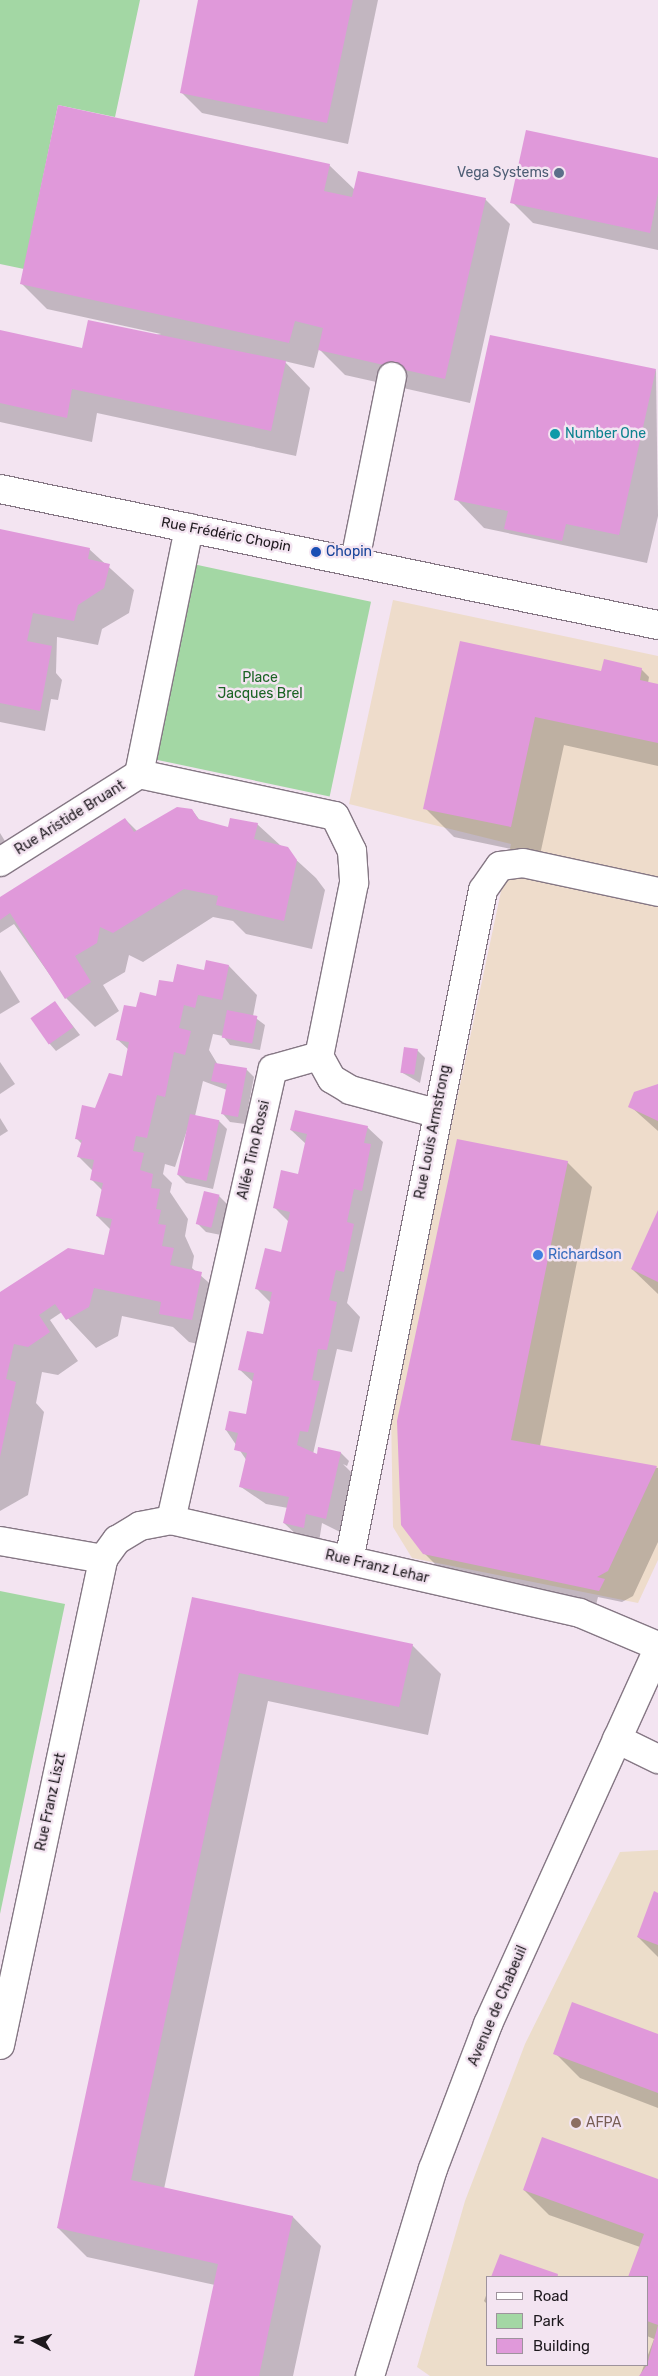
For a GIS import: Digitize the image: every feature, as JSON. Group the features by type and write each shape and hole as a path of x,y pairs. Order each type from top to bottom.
{"street":[{"path":"355,560 392,377"},
{"name":"Rue Frédéric Chopin","path":"0,489 355,560 658,625"},
{"path":"189,528 139,774 335,816 352,851 354,883 320,1056 332,1079 350,1090 436,1113"},
{"name":"Rue Aristide Bruant","path":"0,862 139,774"},
{"name":"Rue Louis Armstrong","path":"349,1560 436,1113 483,890 500,866 523,864 658,892"},
{"name":"Allée Tino Rossi","path":"171,1520 273,1069 320,1056"},
{"name":"Rue Franz Lehar","path":"103,1559 117,1540 140,1526 171,1520 580,1614 658,1648"},
{"path":"0,1541 103,1559"},
{"name":"Rue Franz Liszt","path":"0,2045 103,1559"},
{"name":"Avenue de Chabeuil","path":"370,2376 433,2169 488,2024 658,1648"},
{"path":"617,1739 658,1759"}],"shaded area":[{"path":"393,600 658,656 658,1560 638,1603 412,1558 393,1527 391,1411 511,844 349,804"},
{"name":"AFPA","path":"658,1850 658,2376 430,2376 417,2367 465,2201 525,2044 620,1852"}],"green space":[{"path":"0,0 140,0 115,117 58,105 24,269 0,264"},
{"name":"Place Jacques Brel","path":"193,564 371,602 330,796 152,759"},
{"path":"0,1591 65,1604 0,1914"}],"building":[{"path":"198,0 353,0 327,123 180,93"},
{"path":"58,105 330,164 324,191 352,197 358,171 486,198 445,379 318,350 323,328 295,321 289,343 20,284"},
{"path":"526,130 658,158 658,193 650,233 510,203"},
{"path":"88,320 286,361 271,431 72,389 67,418 0,403 0,330 82,348"},
{"name":"Number One","path":"490,335 656,369 619,535 566,524 562,541 504,529 508,511 454,500"},
{"path":"0,529 90,548 88,559 110,564 104,588 78,605 74,621 33,613 27,641 52,646 40,711 0,703"},
{"path":"460,641 601,671 604,659 642,668 640,680 658,684 658,743 535,717 511,827 423,809"},
{"path":"177,807 192,809 198,819 228,827 230,818 258,823 254,839 288,847 297,860 284,921 216,905 218,896 184,889 113,933 100,927 97,943 75,956 91,982 65,999 10,913 0,920 0,897 125,818 134,832"},
{"path":"206,960 229,965 222,1000 198,995 195,1008 184,1005 179,1028 191,1031 185,1055 174,1052 165,1097 157,1095 147,1138 136,1136 133,1151 144,1153 140,1170 153,1174 151,1188 160,1189 156,1209 161,1210 158,1224 166,1225 162,1246 174,1248 170,1265 202,1272 192,1320 159,1314 161,1302 94,1288 89,1307 66,1320 55,1304 39,1315 50,1332 28,1347 14,1344 6,1379 16,1382 0,1457 0,1292 68,1248 104,1255 112,1219 96,1216 103,1183 90,1180 94,1160 77,1157 82,1140 75,1139 82,1105 95,1108 109,1073 122,1076 129,1042 116,1040 124,1005 136,1007 140,992 156,996 159,980 173,982 177,964 204,970"},
{"path":"55,1001 73,1027 49,1044 30,1018"},
{"path":"227,1010 257,1016 252,1043 222,1037"},
{"path":"404,1047 418,1049 414,1075 400,1073"},
{"path":"215,1063 247,1068 238,1117 221,1114 227,1084 211,1081"},
{"path":"658,1084 658,1121 628,1107 634,1092"},
{"path":"295,1110 368,1126 364,1143 371,1144 362,1191 354,1189 347,1222 354,1224 344,1272 336,1270 329,1300 337,1302 327,1350 318,1349 312,1380 320,1381 308,1432 300,1431 297,1445 317,1454 318,1447 341,1452 326,1519 306,1514 304,1528 283,1523 289,1497 239,1487 247,1453 234,1450 238,1433 225,1430 229,1411 246,1414 254,1373 238,1370 247,1331 263,1334 272,1292 255,1289 265,1248 281,1252 290,1212 273,1208 281,1170 298,1174 307,1134 290,1130"},
{"path":"190,1114 219,1120 206,1181 177,1175"},
{"path":"457,1139 568,1161 511,1440 657,1466 608,1571 597,1577 605,1579 599,1591 423,1554 401,1525 397,1421"},
{"path":"204,1191 220,1195 211,1228 196,1224"},
{"path":"658,1210 658,1282 631,1269"},
{"path":"192,1597 413,1644 399,1707 239,1673 131,2180 293,2216 259,2376 194,2376 218,2264 57,2228"},
{"path":"654,1891 658,1893 658,1945 637,1937"},
{"path":"572,2002 658,2034 658,2093 553,2054"},
{"path":"542,2137 658,2179 658,2325 648,2321 648,2276 628,2276 644,2234 523,2190"},
{"path":"500,2254 558,2274 557,2276 491,2276"},
{"path":"658,2325 658,2376 639,2376 648,2366"}],"place":[{"name":"Vega Systems","path":"559,173"},
{"name":"Number One","path":"555,434"},
{"name":"Chopin","path":"316,552"},
{"name":"Richardson","path":"538,1255"},
{"name":"AFPA","path":"576,2123"}]}
